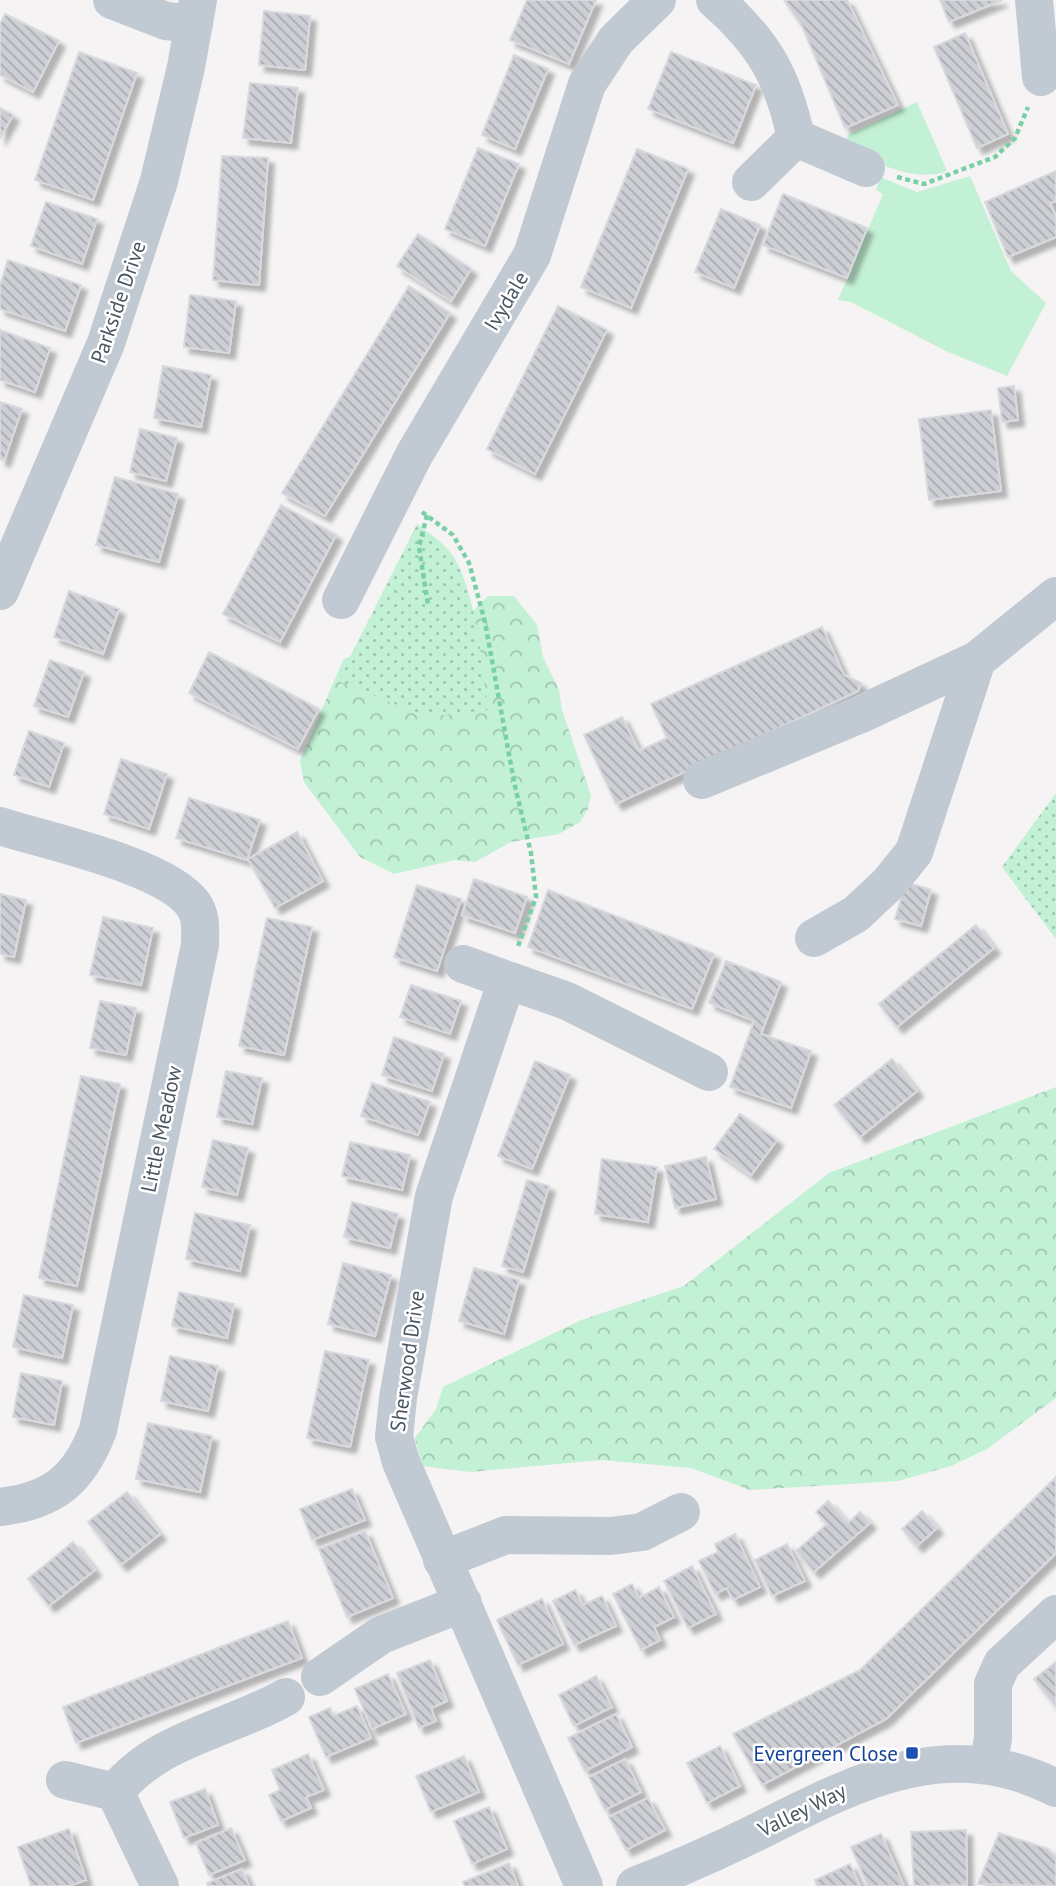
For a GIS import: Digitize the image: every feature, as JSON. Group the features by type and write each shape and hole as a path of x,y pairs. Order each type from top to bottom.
{"street":[{"path":"112,0 166,20 196,12"},
{"name":"Ivydale","path":"341,600 414,456 532,255 587,83 616,40 657,0"},
{"path":"715,0 765,52 781,82 796,138"},
{"path":"1041,77 1042,8"},
{"name":"Parkside Drive","path":"0,591 80,410 106,343 159,181 196,12"},
{"path":"796,138 866,168"},
{"path":"751,182 796,138"},
{"path":"702,780 860,714 977,660 1056,596"},
{"path":"814,938 856,914 889,884 914,852 977,660"},
{"name":"Little Meadow","path":"0,826 152,874 182,890 194,905 200,919 200,945 98,1430 88,1455 58,1488 40,1500 0,1507"},
{"path":"463,964 567,1001 709,1072"},
{"name":"Sherwood Drive","path":"507,980 434,1196 398,1398 394,1437 442,1560 584,1886"},
{"path":"442,1560 506,1535 611,1536 642,1532 681,1513"},
{"path":"320,1677 381,1635 463,1603"},
{"path":"988,1765 993,1739 993,1684 1002,1664 1056,1614"},
{"path":"114,1792 141,1764 177,1743 286,1697"},
{"name":"Valley Way","path":"635,1886 704,1858 819,1801 912,1766 949,1763 988,1765 1031,1776 1056,1788"},
{"path":"65,1780 114,1792"},
{"path":"114,1792 160,1886"}],"path":[{"path":"866,168 877,167 906,182 924,184 995,157 1015,138 1041,77"},
{"path":"393,498 427,515 453,535 469,563 485,622 531,853 536,897 507,980"},
{"path":"427,515 419,547 428,605"}],"green space":[{"path":"917,102 947,171 921,175 907,173 842,146 849,134"},
{"path":"970,176 1011,271 1046,303 1007,376 946,351 851,302 838,300 883,194 876,190 880,177 917,192"},
{"path":"417,524 450,552 466,584 476,627 488,710 427,717 338,681"},
{"path":"488,596 514,596 537,625 543,657 559,690 562,710 591,795 588,809 580,822 559,834 511,842 475,862 455,860 394,874 360,857 304,782 300,761 343,660 374,644 468,616"},
{"path":"1056,793 1056,939 1002,867"},
{"path":"1056,1087 1056,1398 987,1449 951,1466 898,1481 750,1490 691,1468 602,1460 470,1472 422,1466 415,1438 436,1409 443,1387 581,1320 684,1286 829,1173"}],"building":[{"path":"527,0 596,0 569,64 510,40"},
{"path":"784,0 847,0 898,105 845,128 802,26"},
{"path":"940,0 1002,0 949,22"},
{"path":"264,11 310,16 305,70 259,65"},
{"path":"5,14 59,41 33,92 0,75 0,24"},
{"path":"965,33 1008,134 977,148 934,47"},
{"path":"79,52 137,73 93,200 35,180"},
{"path":"671,52 756,85 733,143 648,109"},
{"path":"514,55 548,69 515,149 482,135"},
{"path":"250,83 298,88 291,143 243,138"},
{"path":"0,108 13,115 0,138"},
{"path":"478,148 519,164 485,246 445,229"},
{"path":"637,149 688,169 631,308 581,287"},
{"path":"222,156 268,158 259,285 213,280"},
{"path":"1056,171 1056,201 1050,203 1056,217 1056,237 1008,257 985,202"},
{"path":"783,194 867,228 847,278 763,245"},
{"path":"46,202 97,219 82,264 31,246"},
{"path":"721,209 760,225 734,288 695,272"},
{"path":"418,234 471,269 451,301 397,266"},
{"path":"8,260 81,285 65,331 0,309 0,285"},
{"path":"409,286 450,313 325,516 282,493"},
{"path":"190,295 236,301 229,353 184,347"},
{"path":"558,306 607,330 535,474 487,449"},
{"path":"0,330 50,348 35,392 0,380"},
{"path":"163,366 211,375 201,427 154,418"},
{"path":"1014,386 1018,420 1002,422 998,388"},
{"path":"0,402 22,409 4,461 0,459"},
{"path":"991,410 1001,491 929,500 919,419"},
{"path":"140,429 177,438 166,481 130,472"},
{"path":"115,477 178,494 159,562 96,545"},
{"path":"281,505 336,535 280,642 223,614"},
{"path":"69,591 119,609 103,654 54,637"},
{"path":"822,627 844,675 861,683 858,691 616,804 584,735 622,717 639,751 667,738 651,704"},
{"path":"209,652 319,709 298,749 189,693"},
{"path":"50,660 84,672 68,717 34,706"},
{"path":"29,731 64,743 49,787 14,775"},
{"path":"121,759 167,774 149,829 104,814"},
{"path":"189,798 260,820 247,860 176,838"},
{"path":"297,832 323,881 275,908 248,859"},
{"path":"474,879 527,897 515,933 462,915"},
{"path":"906,882 931,890 921,926 895,919"},
{"path":"417,885 461,899 437,971 394,957"},
{"path":"548,890 714,954 692,1009 528,947"},
{"path":"0,894 26,900 14,957 0,954"},
{"path":"103,917 153,928 141,985 90,975"},
{"path":"267,918 312,927 284,1055 239,1046"},
{"path":"976,925 994,948 897,1027 879,1004"},
{"path":"726,961 781,982 761,1034 811,1051 791,1108 730,1087 754,1021 709,1003"},
{"path":"411,985 461,1001 450,1034 400,1017"},
{"path":"100,1001 136,1008 126,1055 90,1048"},
{"path":"394,1037 444,1054 432,1091 382,1075"},
{"path":"892,1059 917,1091 860,1137 834,1105"},
{"path":"535,1061 570,1075 532,1169 498,1156"},
{"path":"226,1071 262,1078 252,1124 217,1117"},
{"path":"81,1076 120,1084 77,1286 39,1278"},
{"path":"372,1083 430,1102 418,1135 361,1116"},
{"path":"740,1114 777,1140 751,1175 714,1149"},
{"path":"213,1140 248,1148 237,1195 202,1187"},
{"path":"350,1142 410,1155 402,1190 342,1176"},
{"path":"706,1157 716,1199 675,1208 665,1166"},
{"path":"602,1159 657,1167 648,1222 595,1214"},
{"path":"527,1180 549,1186 523,1272 502,1266"},
{"path":"352,1202 398,1214 390,1248 344,1237"},
{"path":"195,1213 250,1225 240,1271 186,1259"},
{"path":"343,1263 391,1275 375,1336 328,1324"},
{"path":"474,1268 519,1280 504,1334 459,1321"},
{"path":"179,1292 234,1304 227,1338 172,1326"},
{"path":"24,1295 73,1305 62,1358 13,1347"},
{"path":"325,1351 369,1360 350,1447 307,1438"},
{"path":"170,1356 218,1366 208,1411 161,1401"},
{"path":"21,1373 62,1381 54,1425 13,1417"},
{"path":"148,1423 212,1436 200,1492 136,1479"},
{"path":"1056,1477 1056,1553 886,1719 762,1785 733,1734 860,1670"},
{"path":"352,1489 365,1520 312,1540 300,1509"},
{"path":"127,1492 160,1534 121,1565 88,1522"},
{"path":"828,1501 848,1523 860,1512 870,1523 814,1572 796,1551 827,1524 816,1512"},
{"path":"922,1511 937,1528 917,1546 902,1529"},
{"path":"365,1531 393,1598 347,1617 319,1549"},
{"path":"735,1534 760,1587 733,1600 727,1588 715,1594 699,1561 718,1552 715,1544"},
{"path":"73,1542 95,1570 49,1606 28,1579"},
{"path":"787,1544 805,1581 772,1596 755,1560"},
{"path":"692,1566 716,1614 688,1628 664,1581"},
{"path":"632,1584 639,1598 659,1587 674,1617 654,1627 660,1640 641,1650 613,1594"},
{"path":"575,1590 583,1605 602,1596 616,1626 574,1645 553,1601"},
{"path":"542,1599 563,1644 518,1665 497,1620"},
{"path":"288,1621 302,1658 76,1743 63,1707"},
{"path":"430,1660 447,1701 431,1708 436,1721 419,1728 397,1673"},
{"path":"1056,1662 1056,1707 1034,1679"},
{"path":"388,1674 406,1714 372,1729 355,1689"},
{"path":"596,1676 612,1707 574,1726 559,1695"},
{"path":"357,1706 371,1738 326,1757 309,1717 330,1708 333,1716"},
{"path":"616,1714 632,1747 585,1771 568,1738"},
{"path":"720,1746 740,1786 707,1803 687,1763"},
{"path":"308,1754 324,1790 306,1797 311,1808 281,1821 269,1795 280,1790 272,1770"},
{"path":"464,1756 479,1792 431,1812 416,1776"},
{"path":"625,1759 641,1792 605,1810 589,1777"},
{"path":"205,1789 218,1825 184,1838 170,1802"},
{"path":"648,1798 665,1830 626,1850 609,1817"},
{"path":"489,1807 507,1849 472,1864 454,1821"},
{"path":"231,1828 245,1860 209,1875 196,1843"},
{"path":"69,1829 86,1880 68,1886 31,1886 18,1847"},
{"path":"966,1830 967,1885 914,1886 911,1832"},
{"path":"999,1833 1048,1849 1056,1857 1056,1886 978,1884"},
{"path":"881,1834 904,1886 868,1886 851,1847"},
{"path":"509,1863 518,1886 465,1886 463,1882"},
{"path":"850,1864 860,1886 817,1886 815,1880"},
{"path":"242,1869 249,1886 208,1886 207,1883"}],"place":[{"name":"Evergreen Close","path":"912,1753"}]}
